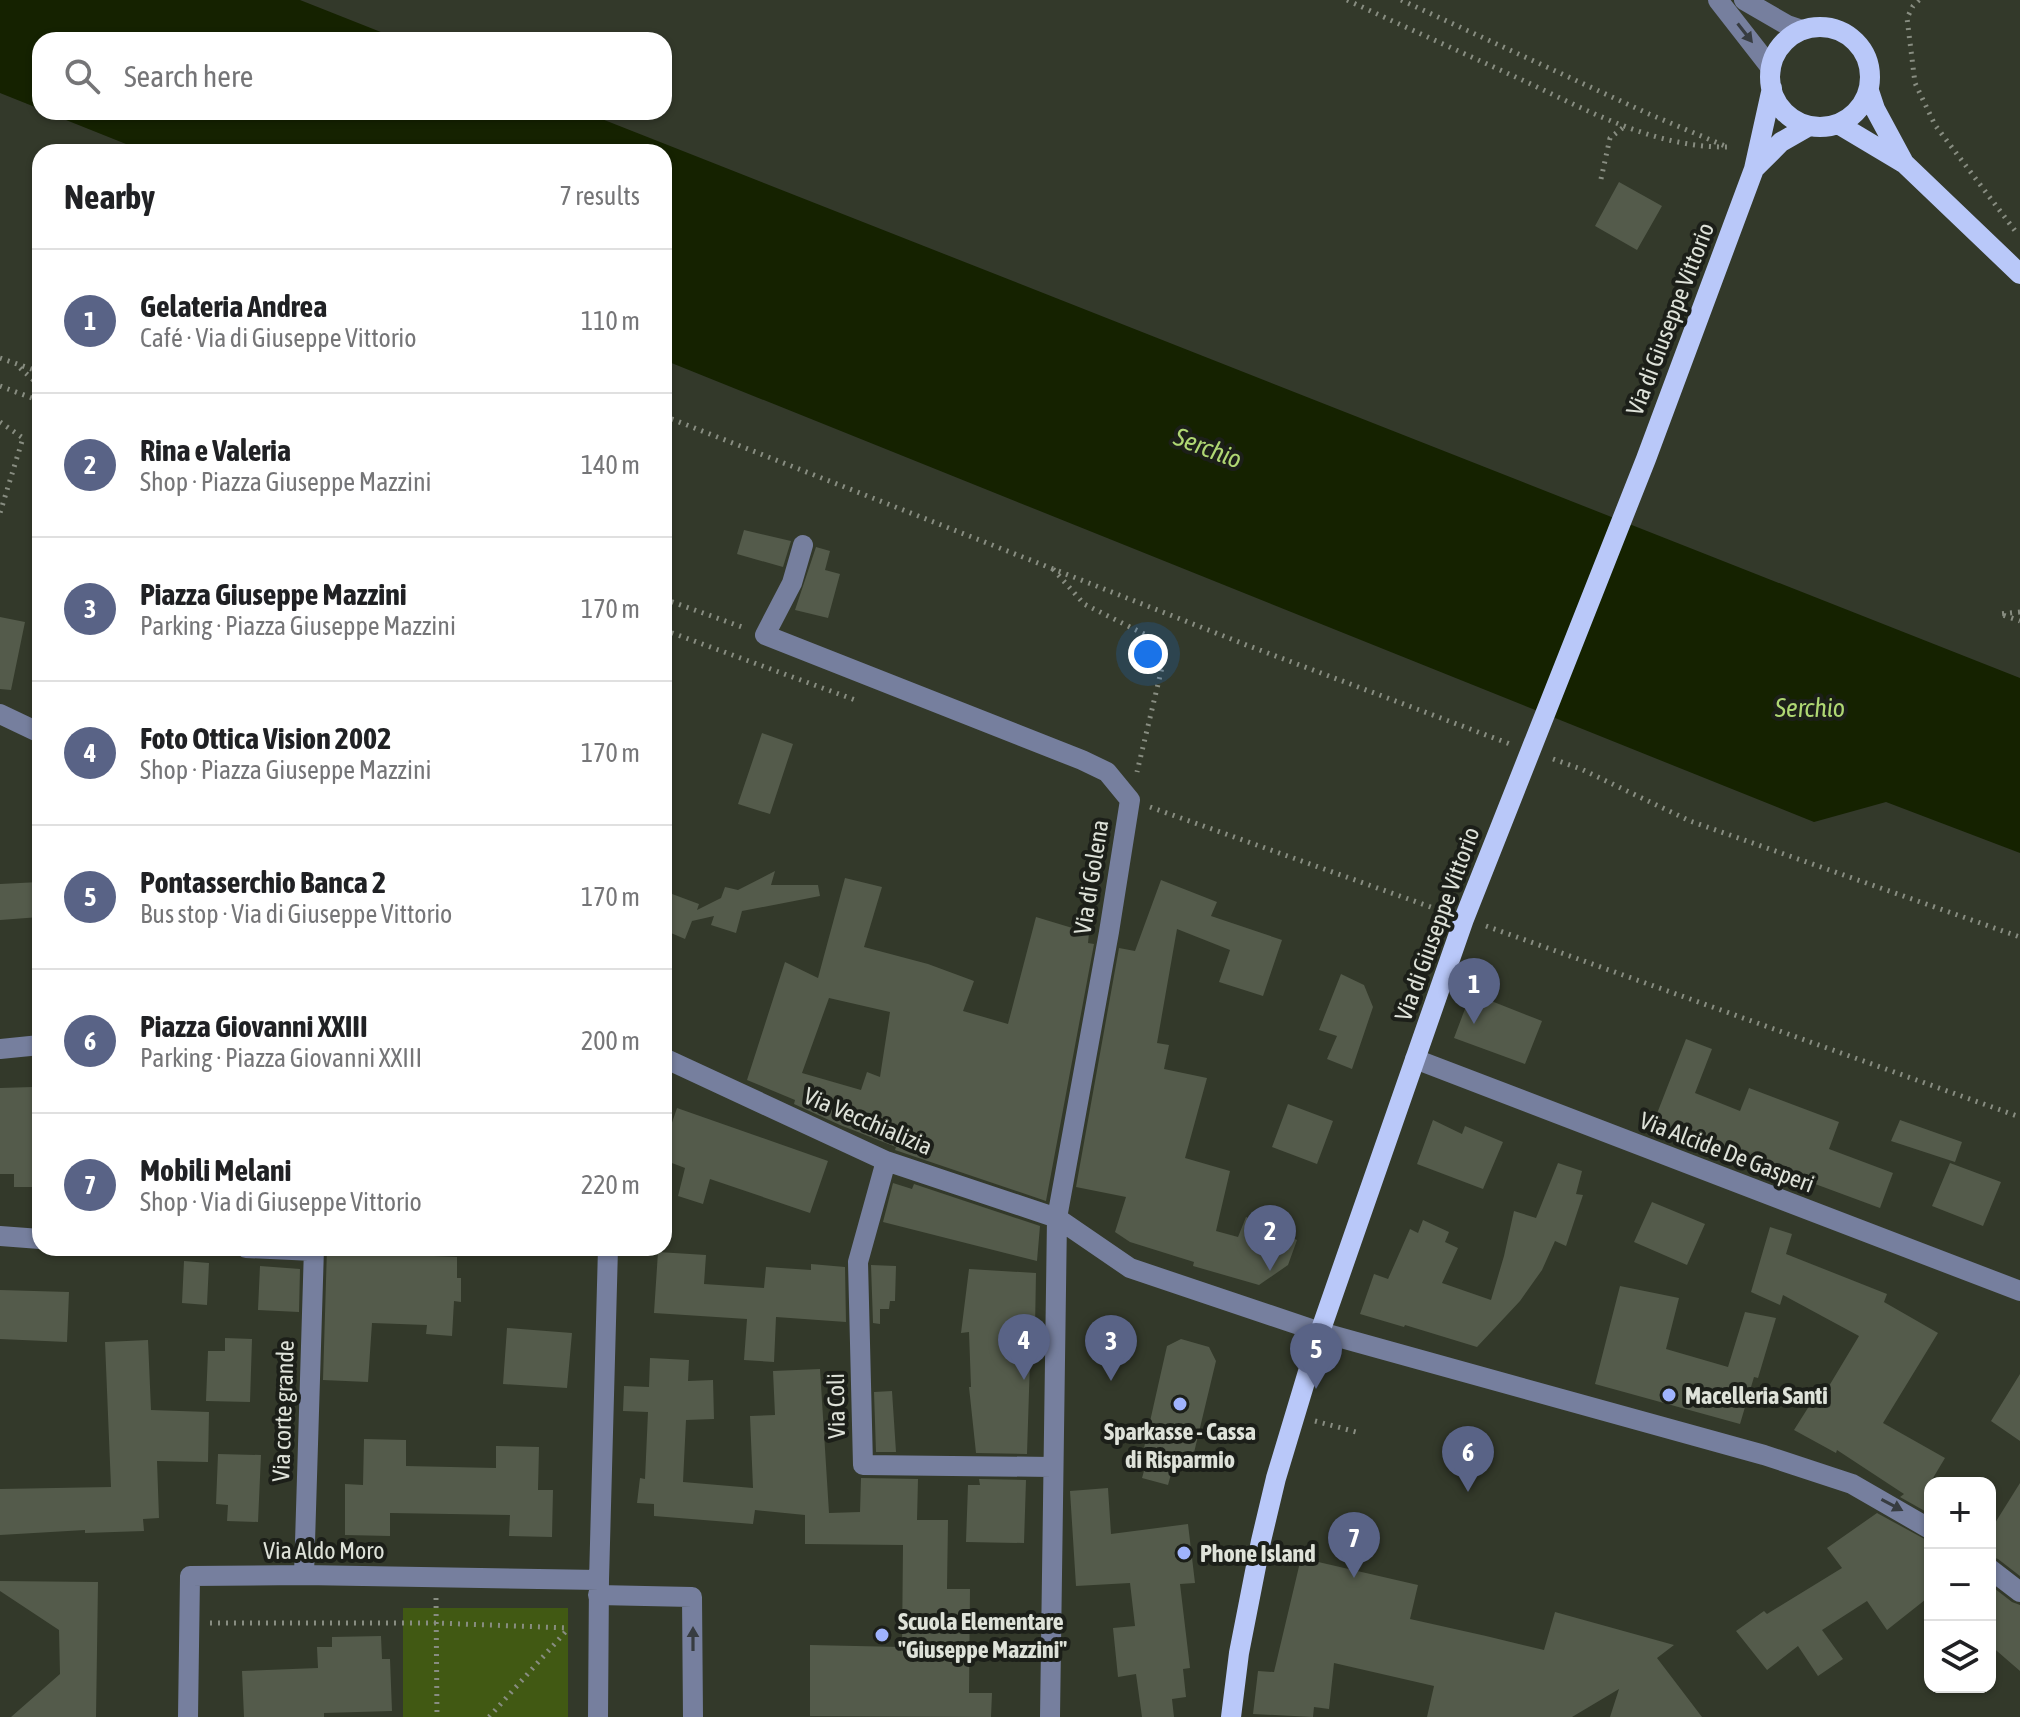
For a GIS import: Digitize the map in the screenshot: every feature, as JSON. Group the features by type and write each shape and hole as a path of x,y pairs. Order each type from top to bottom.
{"main road":[{"path":"1818,27 1848,35 1868,59 1871,75 1869,91 1858,111 1838,124 1809,126 1798,122 1781,108 1771,78 1782,45 1802,30 1818,27"},
{"name":"Via di Giuseppe Vittorio","path":"1231,1717 1239,1653 1258,1554 1320,1332 1464,919 1646,459 1754,169 1771,78"},
{"path":"1869,91 1875,109 1905,164"},
{"path":"1838,124 1905,164 2014,268"},
{"path":"1754,169 1781,142 1809,126"}],"street":[{"path":"1718,0 1748,36 1771,78"},
{"path":"1744,0 1787,25 1802,30"},
{"path":"765,635 792,583 803,545"},
{"name":"Via di Golena","path":"765,635 1082,760 1107,772 1130,800 1057,1218 1050,1717"},
{"path":"0,714 32,729"},
{"path":"0,1049 32,1046"},
{"name":"Via Alcide De Gasperi","path":"1415,1059 2020,1291"},
{"name":"Via Vecchializia","path":"672,1062 886,1161 1057,1218 1130,1268 1320,1332 1764,1455 1852,1484 1924,1525"},
{"name":"Via Coli","path":"886,1161 858,1262 863,1465 1052,1467"},
{"path":"0,1236 32,1238"},
{"name":"Via corte grande","path":"304,1575 314,1256"},
{"path":"598,1717 598,1588 608,1256"},
{"path":"1996,1574 2020,1592"},
{"name":"Via Aldo Moro","path":"188,1717 190,1576 304,1575 437,1577 692,1597 693,1717"}],"path":[{"path":"1347,0 1625,126 1701,148 1728,147 1401,0"},
{"path":"1919,0 1907,18 1915,83 1935,125 2020,238 2014,268"},
{"path":"1601,179 1610,138 1625,126"},
{"path":"0,358 32,369"},
{"path":"15,363 32,379"},
{"path":"0,386 32,398"},
{"path":"672,419 1263,652 1581,769 1690,821 2020,937"},
{"path":"0,422 23,438 0,513"},
{"path":"1052,568 1084,604 1158,641 1165,655 1130,800 2020,1117"},
{"path":"672,602 765,635"},
{"path":"2020,612 2000,614 2020,621"},
{"path":"672,633 859,702"},
{"path":"1295,1415 1360,1433"},
{"path":"437,1577 437,1717"},
{"path":"489,1717 569,1628 598,1588"},
{"path":"190,1623 436,1623 569,1628"}],"green space":[{"path":"403,1608 568,1608 568,1717 403,1717"}],"water":[{"path":"0,0 300,0 381,32 32,32 32,106 0,93"},
{"name":"Serchio","path":"66,120 604,120 665,144 126,144"},
{"name":"Serchio","path":"672,147 2020,678 2020,853 1886,802 1814,822 672,363"}],"building":[{"path":"1619,182 1662,206 1637,250 1595,226"},
{"path":"744,530 791,541 783,567 737,554"},
{"path":"816,547 830,551 825,570 840,574 828,618 795,610"},
{"path":"0,617 25,622 11,690 0,689"},
{"path":"762,733 793,744 770,814 738,804"},
{"path":"775,871 771,885 818,885 820,896 742,911 736,933 711,925 714,916 692,921 685,939 672,933 672,894 699,904 697,910 721,898 725,887 738,890"},
{"path":"845,878 882,887 864,947 928,964 974,981 963,1011 1008,1024 1036,917 1089,933 1088,943 1094,944 1046,1201 895,1150 896,1147 840,1125 794,1104 795,1100 747,1080 785,962 818,978","holes":["829,998 890,1012 880,1077 867,1072 861,1090 802,1073"]},
{"path":"1161,880 1217,902 1211,916 1282,940 1263,996 1219,982 1230,950 1177,929 1157,1043 1169,1045 1164,1069 1207,1078 1185,1158 1230,1171 1216,1231 1238,1237 1246,1217 1297,1240 1288,1265 1259,1285 1193,1266 1194,1262 1130,1242 1115,1232 1126,1197 1076,1187 1119,948 1135,951"},
{"path":"32,882 32,918 0,920 0,884"},
{"path":"1341,974 1364,985 1373,1007 1352,1069 1327,1059 1337,1036 1319,1030"},
{"path":"1471,993 1542,1021 1525,1064 1454,1038"},
{"path":"1686,1039 1712,1049 1695,1093 1740,1111 1749,1088 1839,1122 1829,1149 1893,1173 1880,1208 1745,1158 1743,1161 1678,1135 1677,1139 1651,1129"},
{"path":"32,1087 32,1187 14,1187 14,1174 0,1174 0,1088"},
{"path":"1288,1104 1333,1121 1317,1164 1272,1147"},
{"path":"677,1108 828,1161 810,1213 710,1179 703,1204 678,1196 685,1168 672,1163 672,1123"},
{"path":"1433,1120 1462,1134 1465,1126 1503,1142 1483,1189 1417,1164"},
{"path":"1900,1120 1962,1142 1955,1162 1891,1141"},
{"path":"1558,1163 1582,1171 1576,1194 1583,1195 1566,1246 1555,1241 1542,1270 1520,1301 1477,1347 1360,1314 1374,1274 1388,1279 1410,1229 1418,1233 1423,1220 1449,1232 1445,1242 1458,1248 1442,1283 1491,1300 1514,1211 1536,1218"},
{"path":"1950,1163 2001,1182 1983,1226 1932,1206"},
{"path":"893,1183 912,1189 914,1184 1040,1226 1037,1261 883,1222"},
{"path":"1652,1202 1705,1224 1687,1265 1634,1242"},
{"path":"1770,1227 1792,1234 1786,1254 1887,1294 1884,1302 1938,1333 1883,1423 1945,1458 1934,1477 1924,1477 1924,1511 1900,1497 1904,1494 1837,1450 1836,1453 1794,1430 1818,1392 1823,1396 1859,1336 1783,1295 1780,1305 1751,1292"},
{"path":"672,1253 706,1255 704,1284 764,1288 766,1267 811,1270 811,1264 845,1267 846,1322 776,1317 774,1362 744,1360 747,1319 654,1313 658,1256 672,1256"},
{"path":"327,1256 457,1257 461,1302 454,1301 452,1336 426,1334 427,1325 372,1323 368,1382 323,1380"},
{"path":"184,1261 209,1263 207,1305 182,1303"},
{"path":"871,1265 896,1266 895,1301 890,1301 889,1309 880,1309 880,1324 873,1323"},
{"path":"260,1266 300,1269 299,1312 258,1310"},
{"path":"969,1269 1036,1273 1027,1454 976,1453 969,1387 969,1332 961,1333"},
{"path":"1620,1286 1679,1298 1666,1349 1728,1367 1745,1312 1776,1318 1740,1424 1595,1384"},
{"path":"0,1290 69,1292 67,1342 0,1339"},
{"path":"507,1328 572,1333 567,1388 503,1384"},
{"path":"225,1338 252,1339 250,1402 206,1401 208,1351 225,1351"},
{"name":"Sparkasse - Cassa di Risparmio","path":"1181,1339 1209,1347 1216,1361 1192,1461 1173,1467 1168,1485 1142,1478 1148,1457 1144,1448 1167,1346"},
{"path":"148,1340 151,1410 209,1412 208,1462 157,1461 159,1518 143,1519 144,1531 85,1533 85,1530 0,1535 0,1489 111,1487 105,1342"},
{"path":"650,1358 689,1360 688,1381 713,1380 714,1419 686,1420 683,1482 753,1488 750,1416 775,1415 773,1371 820,1369 829,1513 860,1512 861,1478 918,1479 917,1520 948,1520 947,1589 970,1589 969,1693 992,1693 991,1717 810,1716 810,1645 902,1647 903,1545 805,1544 805,1515 755,1510 753,1524 654,1516 654,1504 637,1503 640,1478 645,1479 648,1412 623,1411 624,1386 649,1387"},
{"path":"2020,1374 2020,1441 1991,1421"},
{"path":"892,1391 896,1452 876,1452 874,1392"},
{"path":"364,1439 406,1440 406,1466 496,1468 496,1446 539,1447 538,1490 553,1490 552,1537 509,1536 510,1515 390,1513 390,1536 345,1535 345,1484 363,1485"},
{"path":"218,1454 261,1455 258,1522 227,1521 228,1505 216,1504"},
{"path":"979,1479 1026,1480 1024,1543 966,1542 968,1485 980,1485"},
{"path":"2020,1483 2020,1576 1996,1558 1996,1521"},
{"path":"1108,1488 1111,1534 1188,1524 1195,1583 1180,1584 1190,1668 1183,1669 1186,1697 1172,1699 1174,1717 1142,1717 1136,1674 1118,1677 1113,1628 1135,1626 1130,1583 1076,1586 1070,1491"},
{"path":"1877,1513 1924,1539 1924,1601 1887,1630 1867,1601 1822,1630 1843,1659 1818,1676 1798,1646 1767,1670 1736,1631 1764,1611 1767,1614 1842,1568 1827,1548"},
{"path":"1301,1558 1418,1585 1410,1619 1544,1650 1555,1612 1674,1645 1657,1658 1702,1717 1610,1717 1619,1689 1572,1717 1427,1717 1434,1686 1334,1663 1329,1709 1314,1707 1313,1717 1253,1714 1258,1671 1274,1672"},
{"path":"0,1581 98,1582 96,1717 11,1717 60,1674 59,1630 0,1591"},
{"path":"1996,1590 2020,1605 2020,1671 1996,1650"},
{"path":"381,1636 382,1659 390,1659 392,1711 324,1713 324,1717 244,1717 242,1671 318,1668 317,1647 332,1647 332,1637"}],"place":[{"name":"Gelateria Andrea","path":"1474,1024"},
{"name":"Rina e Valeria","path":"1270,1271"},
{"name":"Foto Ottica Vision 2002","path":"1024,1380"},
{"name":"Piazza Giuseppe Mazzini","path":"1111,1381"},
{"name":"Pontasserchio Banca 2","path":"1316,1389"},
{"name":"Macelleria Santi","path":"1669,1395"},
{"name":"Sparkasse - Cassa di Risparmio","path":"1180,1404"},
{"name":"Piazza Giovanni XXIII","path":"1468,1492"},
{"name":"Phone Island","path":"1184,1553"},
{"name":"Mobili Melani","path":"1354,1578"},
{"name":"Scuola Elementare \"Giuseppe Mazzini\"","path":"882,1635"}]}
